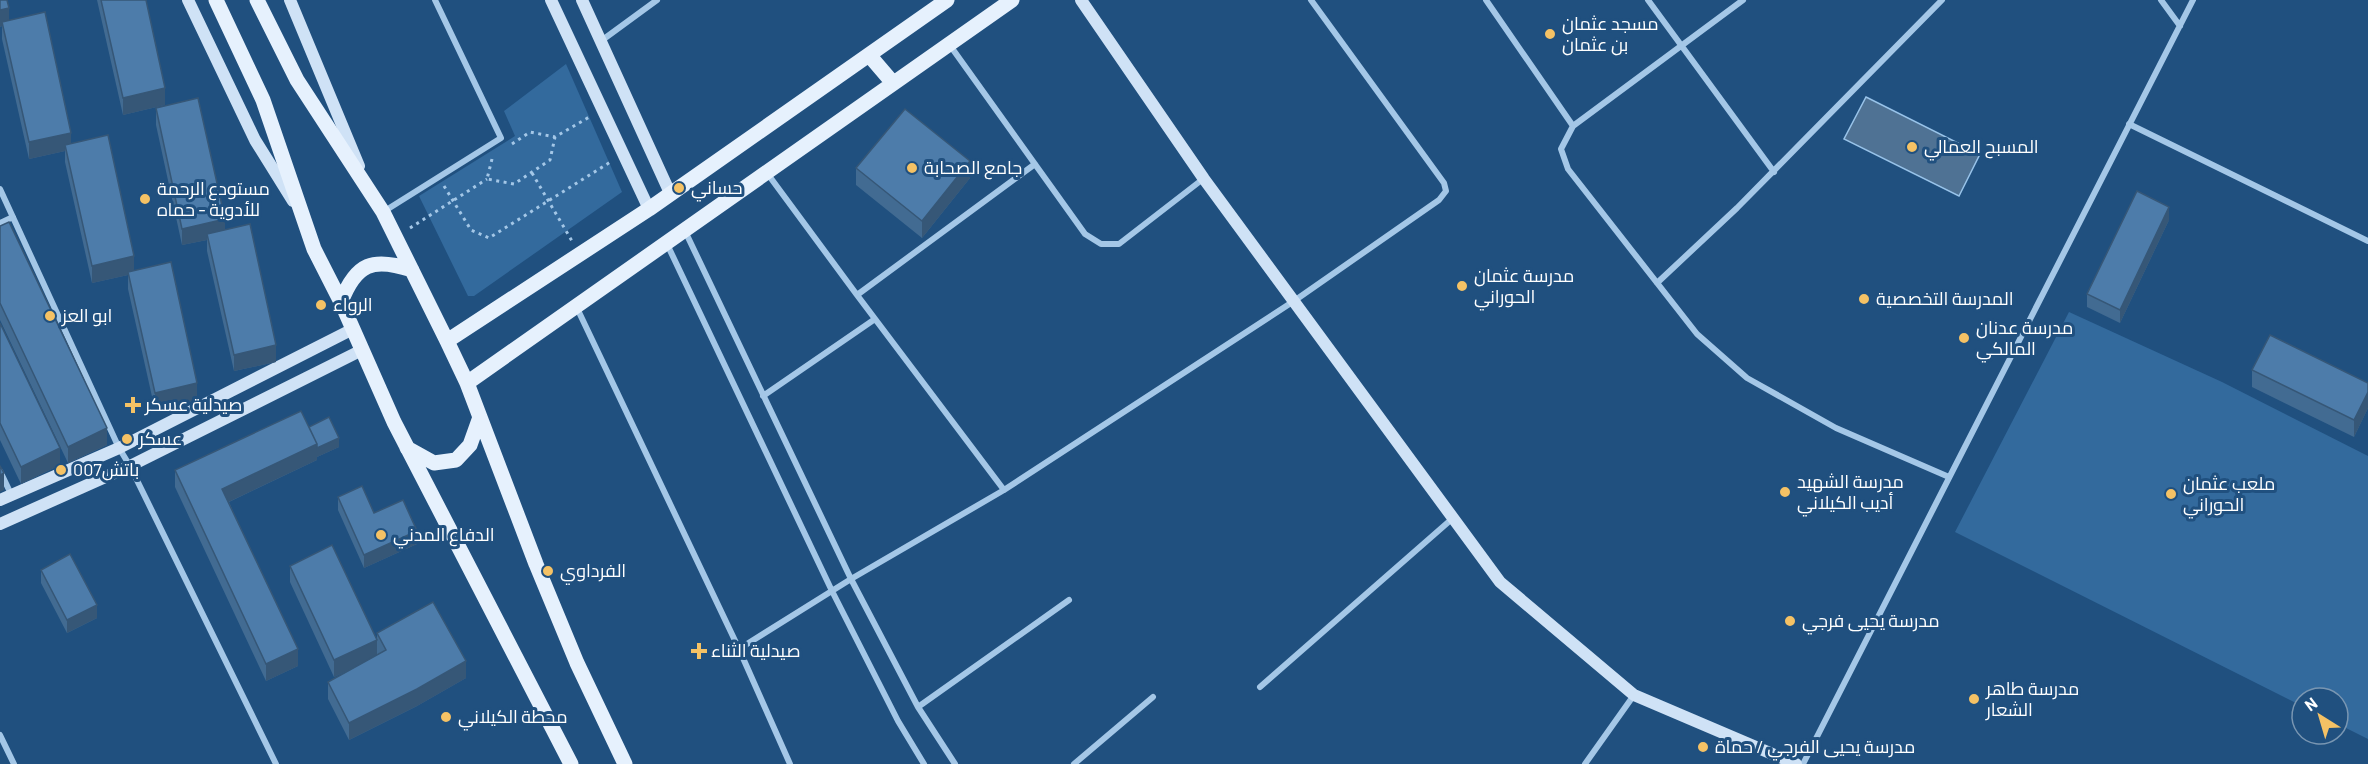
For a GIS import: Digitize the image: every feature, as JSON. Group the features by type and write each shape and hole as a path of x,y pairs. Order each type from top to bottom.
{"main road":[{"path":"216,0 263,100 314,249 341,302 407,448 571,764"},
{"path":"256,0 297,80 384,212 447,341 467,383 536,564 577,663 625,764"},
{"path":"447,341 649,209 947,0"},
{"path":"467,383 1012,0"},
{"path":"869,55 893,83"},
{"path":"341,302 349,281 366,266 390,262 412,270"},
{"path":"407,448 434,463 456,460 470,445 480,417"}],"street":[{"path":"188,0 255,140 304,217"},
{"path":"290,0 367,187"},
{"path":"384,212 501,138 435,0"},
{"path":"551,0 649,209"},
{"path":"582,0 670,194"},
{"path":"601,41 657,0"},
{"path":"1081,0 1204,179 1500,582 1634,694 1797,764"},
{"path":"739,649 851,579 1004,490 1294,301 1439,200 1446,191 1444,183 1311,0"},
{"path":"1486,0 1573,126"},
{"path":"1648,0 1774,172"},
{"path":"1743,0 1573,126 1561,149 1568,169 1697,334 1747,378 1836,428 1949,477"},
{"path":"1657,283 1774,172 1942,0"},
{"path":"2161,0 2180,26"},
{"path":"1803,764 2193,0"},
{"path":"948,44 1085,234 1101,244 1119,244 1204,179"},
{"path":"2129,124 2368,241"},
{"path":"857,295 1035,164"},
{"path":"767,172 1004,490"},
{"path":"0,189 118,447 130,466 276,764"},
{"path":"0,223 13,217"},
{"path":"684,231 851,579 918,707 955,764"},
{"path":"666,244 832,591 897,721 924,764"},
{"path":"577,307 739,649 790,764"},
{"path":"763,396 875,319"},
{"path":"0,471 5,497 118,447 352,329"},
{"path":"0,524 130,466 362,350"},
{"path":"1260,687 1453,518"},
{"path":"918,707 1069,600"},
{"path":"1585,764 1634,694"},
{"path":"1074,764 1153,697"},
{"path":"0,735 14,764"}],"path":[{"path":"512,144 530,132 555,137 602,109"},
{"path":"487,179 514,184 532,173 550,160 555,137"},
{"path":"438,177 471,230 489,238 623,154"},
{"path":"396,237 487,179 493,156"},
{"path":"532,173 579,254"}],"shaded area":[{"path":"566,64 622,192 474,296 468,296 419,196 515,136 504,111"},
{"name":"المسبح العمالي","path":"1866,97 1980,154 1959,196 1844,139"},
{"name":"ملعب عثمان الحوراني","path":"2069,312 2222,382 2368,456 2368,739 2350,730 2350,686 2290,686 2290,700 1955,532"}],"building":[{"path":"0,0 7,0 9,8 0,10"},
{"path":"101,0 146,0 165,88 123,98"},
{"path":"45,12 71,133 29,142 2,22"},
{"path":"198,98 225,219 182,229 156,108"},
{"path":"905,109 970,161 922,221 856,168"},
{"path":"108,135 134,256 92,266 65,145"},
{"path":"2137,191 2169,207 2120,310 2087,294"},
{"path":"9,222 107,428 68,447 0,303 0,226"},
{"path":"250,224 276,345 234,355 207,234"},
{"path":"171,262 197,383 155,393 128,272"},
{"path":"0,323 60,448 21,467 0,423"},
{"path":"2270,335 2368,383 2368,392 2354,420 2252,370"},
{"path":"301,411 317,444 222,489 298,649 266,664 175,470"},
{"path":"329,417 339,438 317,448 309,427"},
{"name":"الدفاع المدني","path":"362,486 374,513 403,500 417,531 364,555 338,497"},
{"path":"332,545 377,640 334,660 290,566"},
{"path":"70,554 97,605 67,620 41,570"},
{"path":"433,602 466,661 349,723 328,682 386,650 377,633"}],"place":[{"name":"مسجد عثمان بن عثمان","path":"1550,34"},
{"name":"المسبح العمالي","path":"1912,147"},
{"name":"جامع الصحابة","path":"912,168"},
{"name":"حساني","path":"679,188"},
{"name":"مستودع الرحمة للأدوية - حماه","path":"145,199"},
{"name":"مدرسة عثمان الحوراني","path":"1462,286"},
{"name":"المدرسة التخصصية","path":"1864,299"},
{"name":"الرواء","path":"321,305"},
{"name":"ابو العز","path":"50,316"},
{"name":"مدرسة عدنان المالكي","path":"1964,338"},
{"name":"صيدلية عسكر","path":"133,405"},
{"name":"عسكر","path":"127,439"},
{"name":"باتش007","path":"61,470"},
{"name":"مدرسة الشهيد أديب الكيلاني","path":"1785,492"},
{"name":"ملعب عثمان الحوراني","path":"2171,494"},
{"name":"الدفاع المدني","path":"381,535"},
{"name":"الفرداوي","path":"548,571"},
{"name":"مدرسة يحيى فرجي","path":"1790,621"},
{"name":"صيدلية الثناء","path":"699,651"},
{"name":"مدرسة طاهر الشعار","path":"1974,699"},
{"name":"محطة الكيلاني","path":"446,717"},
{"name":"مدرسة يحيى الفرجي / حماة","path":"1703,747"}]}
